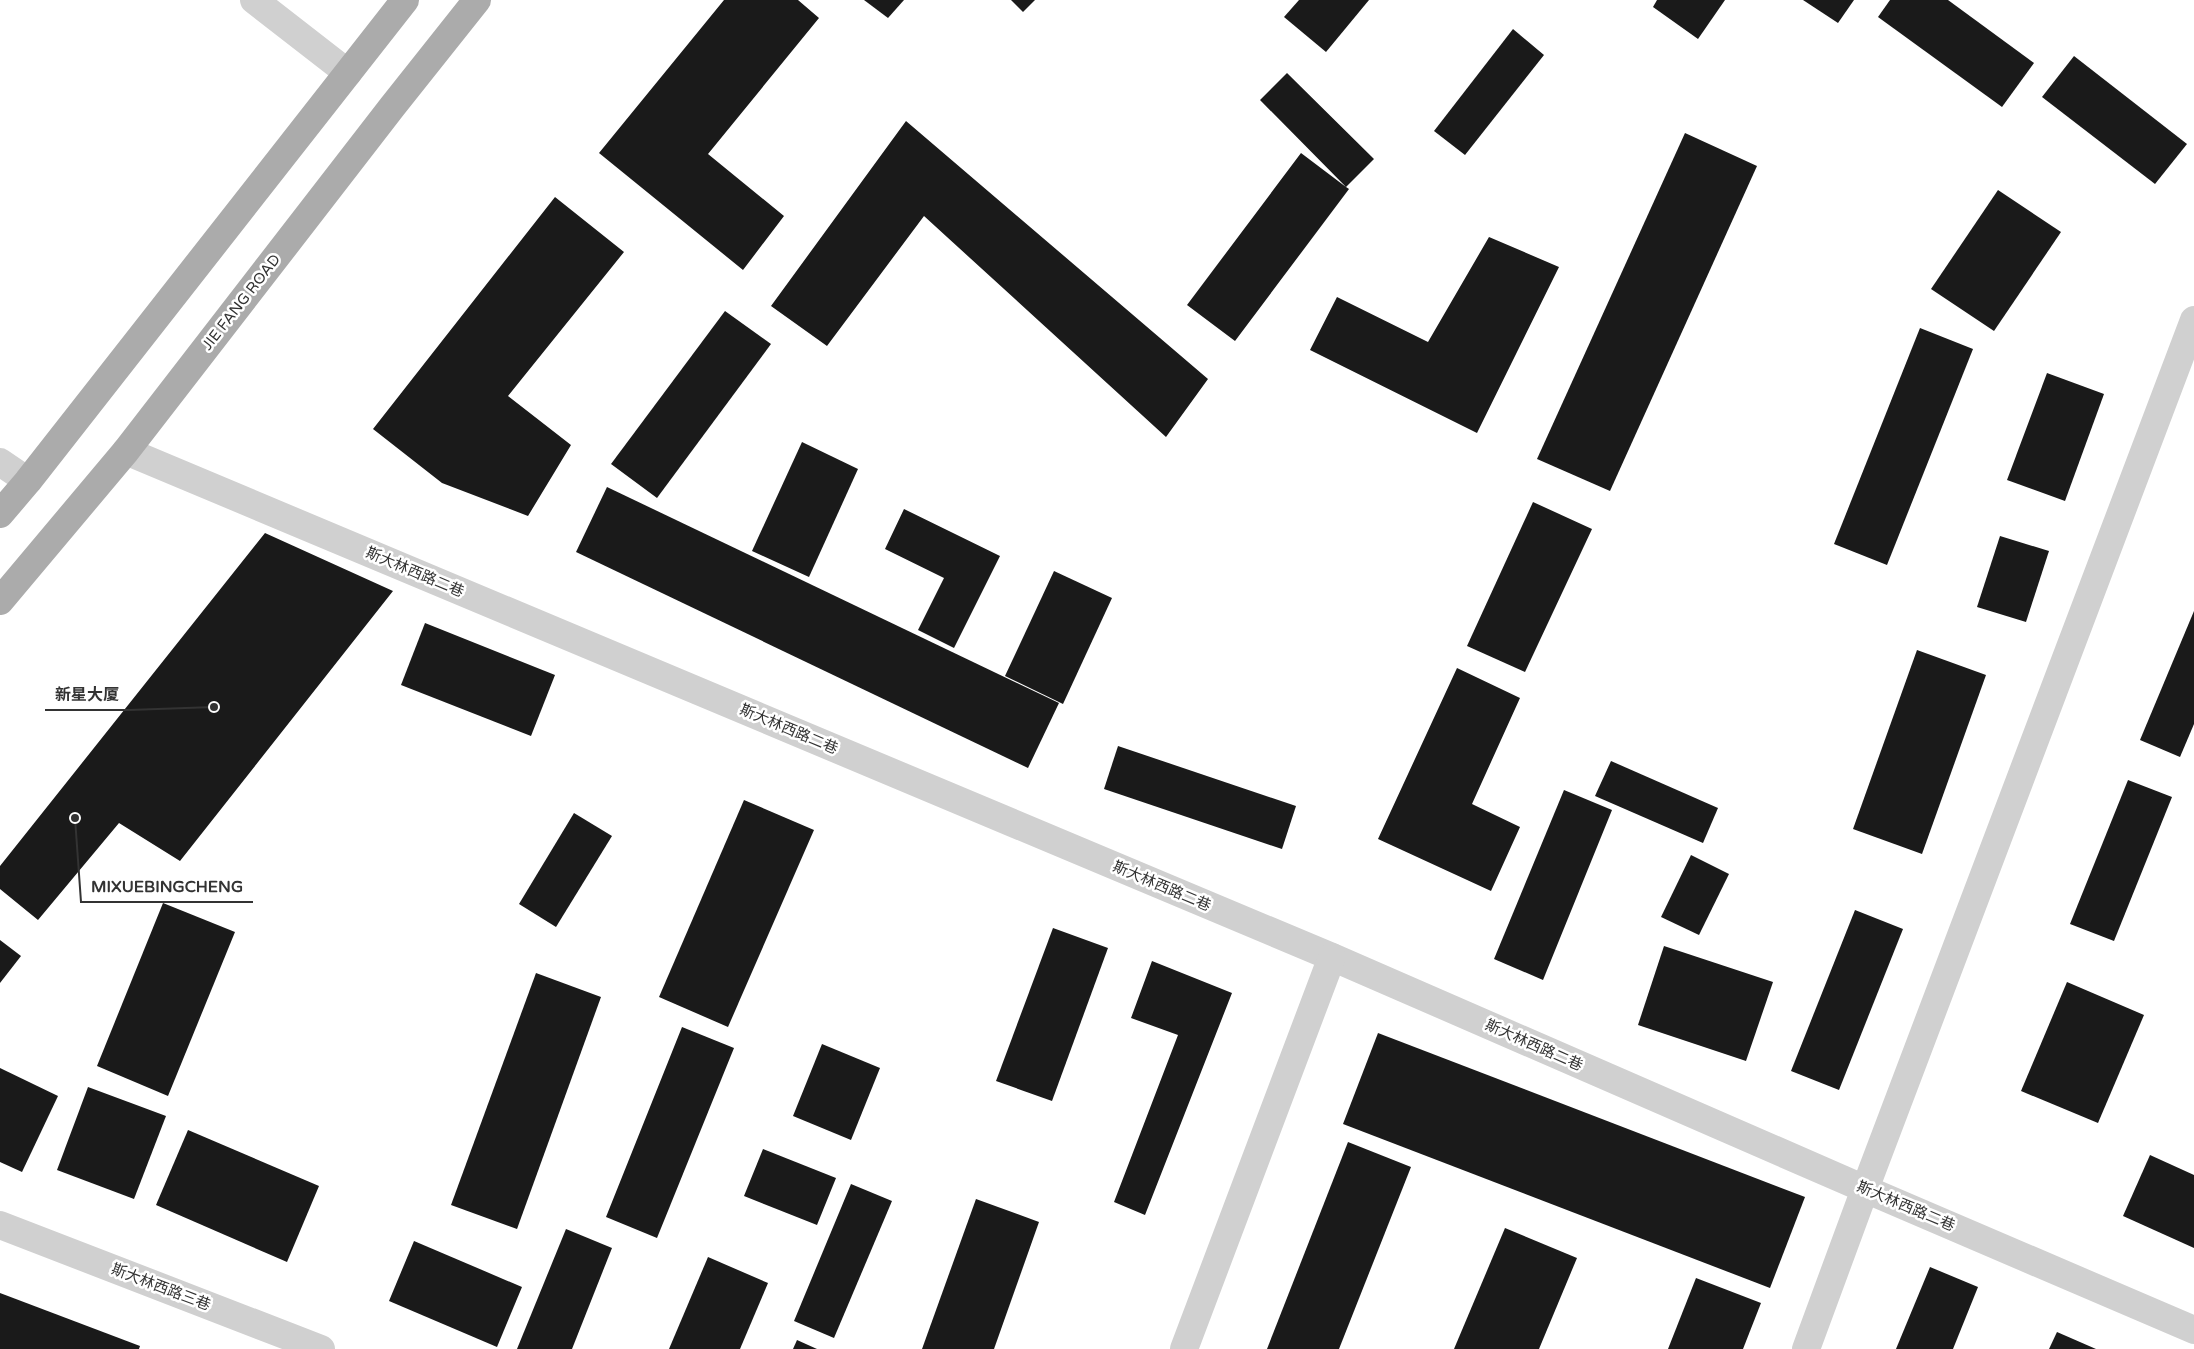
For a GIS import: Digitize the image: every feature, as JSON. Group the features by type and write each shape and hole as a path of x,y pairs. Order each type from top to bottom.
{"main road":[{"path":"0,514 28,481 405,0"},
{"name":"JIE FANG ROAD","path":"0,601 126,451 392,106 477,0"}],"street":[{"path":"254,0 348,73"},
{"path":"1806,1349 2194,320"},
{"name":"斯大林西路二巷","path":"126,451 1332,957 2194,1330"},
{"path":"0,462 28,481"},
{"path":"1184,1349 1332,957"},
{"name":"斯大林西路三巷","path":"0,1225 321,1349"}],"building":[{"path":"724,0 798,0 819,18 708,154 784,216 743,270 599,153"},
{"path":"864,0 904,0 888,18"},
{"path":"1011,0 1035,0 1023,12"},
{"path":"1299,0 1369,0 1326,52 1284,17"},
{"path":"1657,0 1725,0 1698,39 1653,7"},
{"path":"1803,0 1854,0 1838,23"},
{"path":"1890,0 1948,0 2034,63 2002,107 1878,17"},
{"path":"1513,29 1544,55 1465,155 1434,131"},
{"path":"2074,56 2187,144 2155,184 2042,97"},
{"path":"1287,73 1374,159 1346,187 1260,100"},
{"path":"906,121 1208,379 1166,437 924,216 827,346 771,306"},
{"path":"1685,133 1757,166 1610,491 1537,459"},
{"path":"1301,153 1349,189 1235,341 1187,305"},
{"path":"1998,190 2061,232 1994,331 1931,289"},
{"path":"555,197 624,252 508,396 571,445 528,516 442,483 373,429"},
{"path":"1489,237 1559,267 1477,433 1310,350 1337,297 1428,342"},
{"path":"725,311 771,344 657,498 611,464"},
{"path":"1920,328 1973,349 1887,565 1834,544"},
{"path":"2047,373 2104,394 2065,501 2007,480"},
{"path":"802,442 858,469 809,577 752,551"},
{"path":"607,487 1059,703 1028,768 576,552"},
{"path":"1533,502 1592,529 1525,672 1467,646"},
{"path":"904,509 1000,556 954,648 918,630 944,578 885,549"},
{"path":"265,533 393,591 180,861 119,823 38,920 0,889 0,866"},
{"path":"2000,536 2049,551 2026,622 1977,607"},
{"path":"1054,571 1112,598 1063,704 1005,676"},
{"path":"2194,611 2194,724 2180,757 2140,740"},
{"path":"425,623 555,675 531,736 401,685"},
{"path":"1917,650 1986,675 1922,854 1853,829"},
{"path":"1457,668 1520,698 1472,804 1520,827 1491,891 1378,839"},
{"path":"1118,746 1296,806 1282,849 1104,789"},
{"path":"1611,761 1718,808 1703,843 1595,796"},
{"path":"2128,780 2172,797 2114,941 2070,924"},
{"path":"1564,790 1612,810 1543,980 1494,959"},
{"path":"744,800 814,830 728,1027 659,997"},
{"path":"574,813 612,836 556,927 519,904"},
{"path":"1691,855 1729,874 1699,935 1661,917"},
{"path":"163,903 235,932 168,1096 97,1066"},
{"path":"1855,910 1903,929 1839,1090 1791,1071"},
{"path":"1053,928 1108,948 1052,1101 996,1081"},
{"path":"0,940 21,956 0,983"},
{"path":"1664,946 1773,982 1746,1061 1638,1025"},
{"path":"1152,961 1232,993 1145,1215 1114,1202 1178,1035 1131,1018"},
{"path":"536,973 601,997 517,1229 451,1205"},
{"path":"2067,982 2144,1015 2098,1123 2021,1091"},
{"path":"682,1027 734,1048 657,1238 606,1217"},
{"path":"1378,1033 1805,1197 1770,1288 1343,1124"},
{"path":"822,1044 880,1068 851,1140 793,1116"},
{"path":"0,1068 58,1096 22,1172 0,1162"},
{"path":"88,1087 166,1116 134,1199 57,1170"},
{"path":"188,1130 319,1186 287,1262 156,1205"},
{"path":"1348,1142 1411,1167 1339,1349 1267,1349"},
{"path":"763,1149 836,1178 817,1225 744,1196"},
{"path":"2150,1155 2194,1175 2194,1248 2123,1216"},
{"path":"851,1184 892,1201 834,1338 794,1321"},
{"path":"976,1199 1039,1222 994,1349 922,1349"},
{"path":"1505,1228 1577,1258 1539,1349 1454,1349"},
{"path":"566,1229 612,1248 572,1349 517,1349"},
{"path":"414,1241 522,1287 497,1347 389,1301"},
{"path":"708,1257 768,1283 740,1349 669,1349"},
{"path":"1930,1267 1978,1287 1953,1349 1896,1349"},
{"path":"1696,1278 1761,1303 1743,1349 1668,1349"},
{"path":"0,1293 140,1346 139,1349 0,1349"},
{"path":"2057,1332 2096,1349 2049,1349"},
{"path":"797,1340 817,1349 793,1349"}],"place":[{"name":"新星大厦","path":"214,707"},
{"name":"MIXUEBINGCHENG","path":"75,818"}]}
